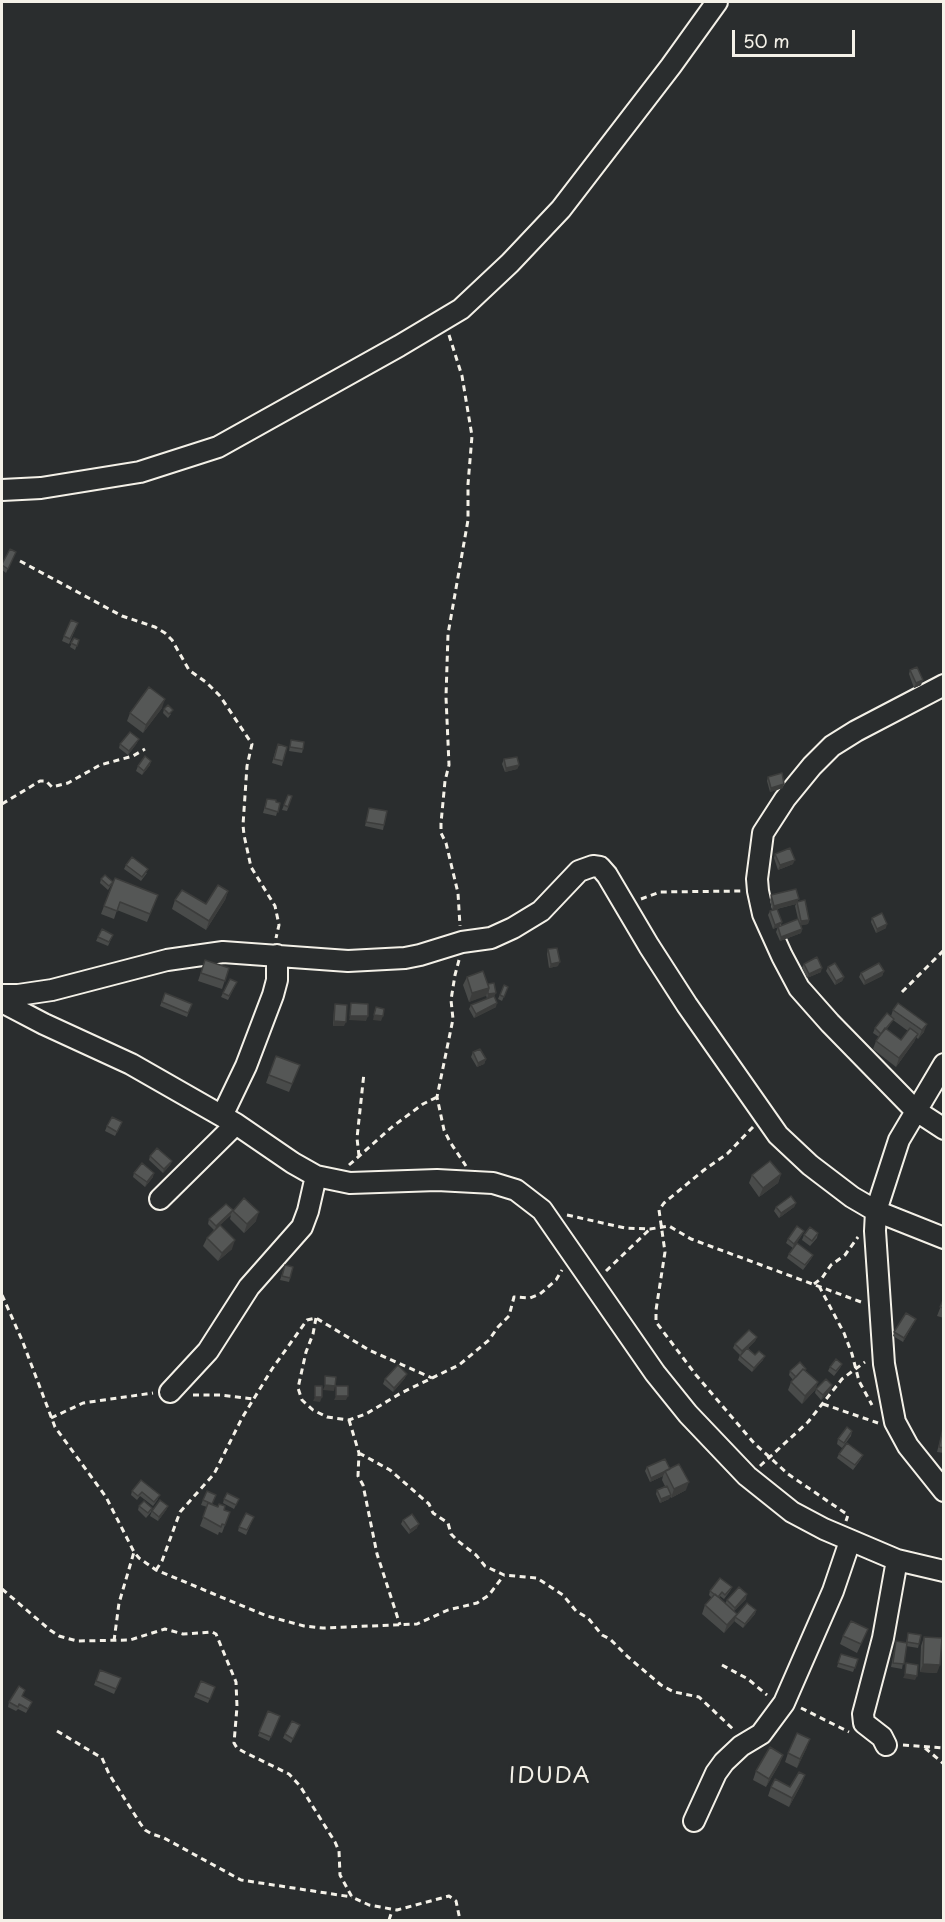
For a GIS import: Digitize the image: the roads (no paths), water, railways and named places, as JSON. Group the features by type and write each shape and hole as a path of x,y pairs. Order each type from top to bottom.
{"street":[{"path":"2,490 41,489 140,472 218,447 461,309 510,263 561,209 717,2"},
{"path":"944,685 856,731 832,746 812,766 784,799 763,833 759,855 758,891 763,914 799,988 915,1110 944,1129"},
{"path":"2,995 52,990 178,958 223,952 348,961 405,958 461,950 526,921 541,911 579,871 593,866 600,867 694,1015 778,1135 810,1165 875,1215 944,1238"},
{"path":"160,1199 229,1120 246,1066 273,995 277,980 275,955"},
{"path":"2,1002 130,1064 229,1120 293,1163 325,1178 350,1183 437,1180 493,1183 516,1190 542,1209 592,1284 672,1395 747,1476 792,1512 844,1538 897,1560 944,1571"},
{"path":"944,1064 899,1140 875,1215 884,1364 896,1425 908,1446 944,1491"},
{"path":"170,1392 208,1351 249,1287 302,1227 325,1178"},
{"path":"694,1821 716,1773 724,1762 741,1746 750,1742 767,1728 784,1703 833,1591 844,1538"},
{"path":"886,1745 882,1737 864,1723 863,1714 883,1638 897,1560"}],"district":[{"name":"IDUDA","path":"550,1777"}]}
